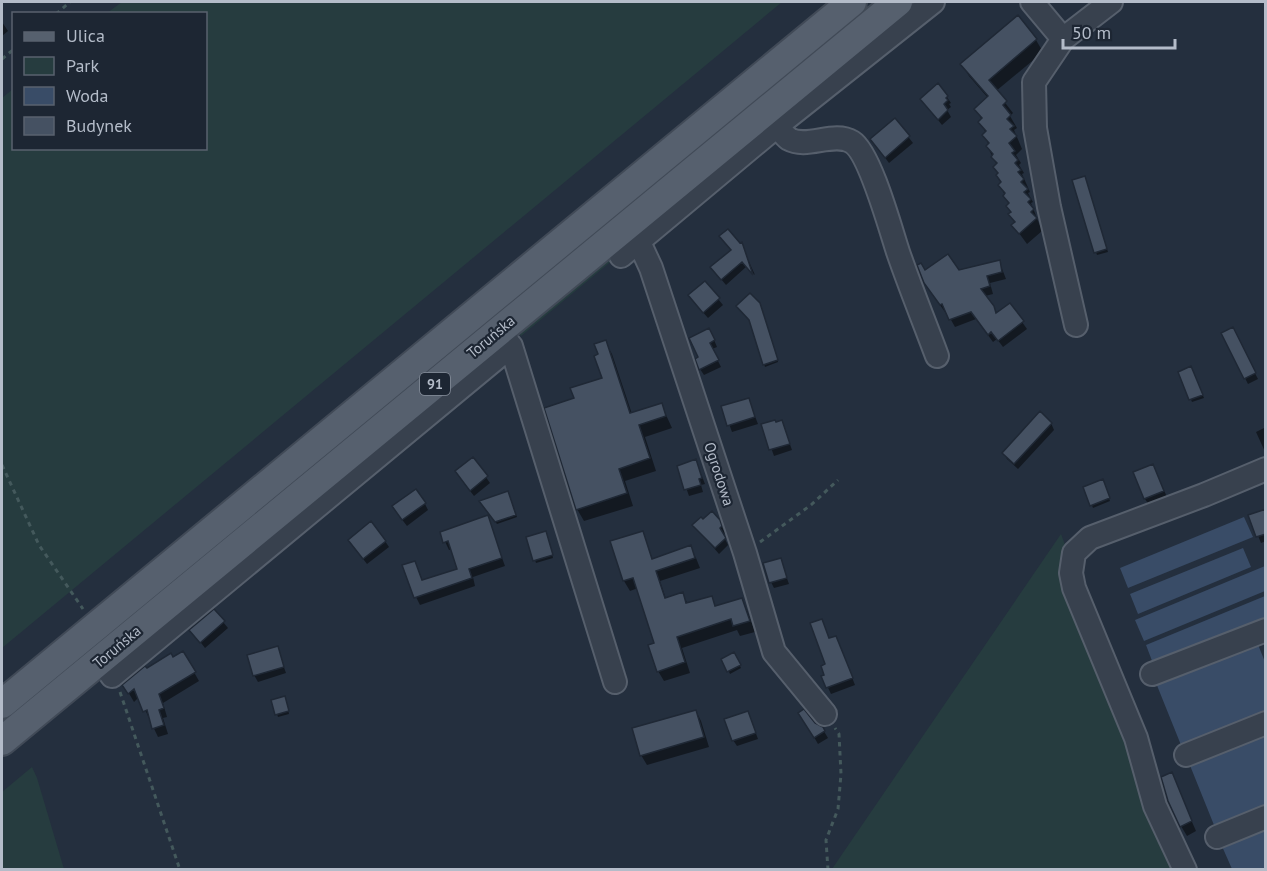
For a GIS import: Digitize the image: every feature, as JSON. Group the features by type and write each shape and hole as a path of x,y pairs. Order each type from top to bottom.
{"main road":[{"name":"Toruńska","path":"2,704 852,2"},
{"name":"Toruńska","path":"2,741 106,668 771,118 898,2"}],"street":[{"path":"933,2 771,118 789,138 808,142 833,138 852,142 862,153 878,190 898,253 937,356"},
{"path":"1032,2 1063,39"},
{"path":"1076,325 1049,207 1035,128 1034,82 1063,39 1111,2"},
{"path":"621,256 633,232"},
{"name":"Ogrodowa","path":"633,232 651,268 745,553 774,652 825,714"},
{"path":"505,338 615,682"},
{"path":"1185,870 1155,806 1136,738 1074,588 1071,563 1074,553 1090,538 1266,469"},
{"path":"1152,674 1266,630"},
{"path":"1186,755 1266,723"},
{"path":"1217,837 1266,818"}],"path":[{"path":"58,12 70,2"},
{"path":"2,465 39,544 67,588 96,626"},
{"path":"745,553 812,505 838,480"},
{"path":"106,668 117,684 180,870"},
{"path":"825,714 839,734 841,774 838,809 826,840 828,870"}],"green space":[{"path":"122,2 782,2 2,648 2,98 12,90 12,150 207,150 207,12 108,12"},
{"path":"625,238 620,254 521,336 519,333"},
{"path":"1061,534 1184,869 832,869"},
{"path":"32,767 64,869 2,869 2,792"}],"water":[{"path":"1244,517 1253,537 1128,588 1120,568"},
{"path":"1243,548 1251,567 1138,614 1130,594"},
{"path":"1265,566 1265,591 1144,641 1135,620"},
{"path":"1265,596 1265,621 1154,666 1146,645"},
{"path":"1257,642 1265,662 1265,716 1183,750 1156,683"},
{"path":"1265,732 1265,810 1216,830 1189,763"},
{"path":"1265,826 1265,869 1232,869 1221,844"}],"building":[{"path":"1018,15 1037,39 989,80 1007,101 1003,105 1011,115 1007,119 1014,126 1010,129 1017,136 1009,143 1015,151 1012,153 1018,160 1015,163 1021,170 1018,172 1024,179 1021,182 1028,189 1024,192 1031,199 1028,202 1034,209 1031,212 1037,218 1019,234 1011,225 1015,222 1008,214 1011,212 1006,206 1009,203 1003,196 1005,193 998,185 1001,182 993,167 997,163 991,157 993,154 986,146 989,143 982,135 986,131 978,122 982,118 974,109 988,96 960,64"},
{"path":"938,83 948,96 944,104 948,110 938,120 920,99"},
{"path":"895,118 910,136 885,158 870,139"},
{"path":"1085,176 1107,249 1094,253 1072,180"},
{"path":"728,229 740,243 742,242 753,275 742,262 721,280 710,267 731,250 719,236"},
{"path":"948,254 959,270 1000,260 1002,272 987,276 990,286 981,289 994,306 996,313 1010,303 1024,321 998,341 991,332 988,335 971,312 949,320 942,304 940,305 924,283 917,265 921,263 925,270"},
{"path":"705,281 720,298 703,313 688,295"},
{"path":"750,293 760,303 778,360 763,365 749,320 736,306"},
{"path":"1233,327 1256,373 1244,379 1221,333"},
{"path":"709,328 715,340 710,343 719,360 699,370 695,359 698,357 689,338"},
{"path":"606,340 630,413 662,403 666,416 639,425 650,458 619,469 627,493 576,510 544,408 574,398 570,388 602,378 594,356 598,354 594,344"},
{"path":"1191,366 1203,395 1189,400 1178,372"},
{"path":"749,398 755,417 727,426 721,406"},
{"path":"1040,411 1052,423 1014,464 1002,453"},
{"path":"775,420 776,422 782,420 790,444 769,450 761,424"},
{"path":"473,457 488,476 470,491 455,471"},
{"path":"696,459 702,478 699,479 701,485 684,490 677,466"},
{"path":"1153,464 1164,491 1144,499 1133,472"},
{"path":"1103,479 1110,498 1090,506 1083,487"},
{"path":"416,489 426,503 402,520 392,506"},
{"path":"508,491 516,515 495,522 479,501"},
{"path":"1266,509 1266,534 1256,537 1248,515"},
{"path":"712,511 720,520 722,526 720,528 726,538 715,548 692,525"},
{"path":"488,515 502,558 469,569 472,578 414,598 402,565 415,561 422,580 457,569 448,541 443,543 440,532"},
{"path":"371,521 386,541 363,559 348,540"},
{"path":"546,531 553,555 533,561 526,537"},
{"path":"643,531 652,559 691,545 695,558 656,571 665,598 683,592 686,603 712,596 715,606 742,598 750,621 733,626 731,619 677,637 685,662 657,672 648,645 654,643 633,578 623,581 610,541"},
{"path":"781,558 787,578 769,583 763,563"},
{"path":"214,609 225,621 200,643 189,630"},
{"path":"822,619 829,638 836,636 853,678 826,688 821,676 824,675 821,666 825,664 810,623"},
{"path":"278,646 284,667 253,676 247,655"},
{"path":"183,651 196,672 159,694 164,708 159,710 164,725 152,729 147,710 143,712 134,689 128,694 122,685 145,666 147,668 171,653 173,657"},
{"path":"734,652 741,665 727,672 721,659"},
{"path":"285,696 289,711 275,715 271,700"},
{"path":"804,709 825,731 814,738 798,713"},
{"path":"696,710 704,737 640,756 632,728"},
{"path":"748,711 756,733 732,741 724,719"},
{"path":"1172,772 1192,821 1180,827 1168,801 1161,777"}]}
